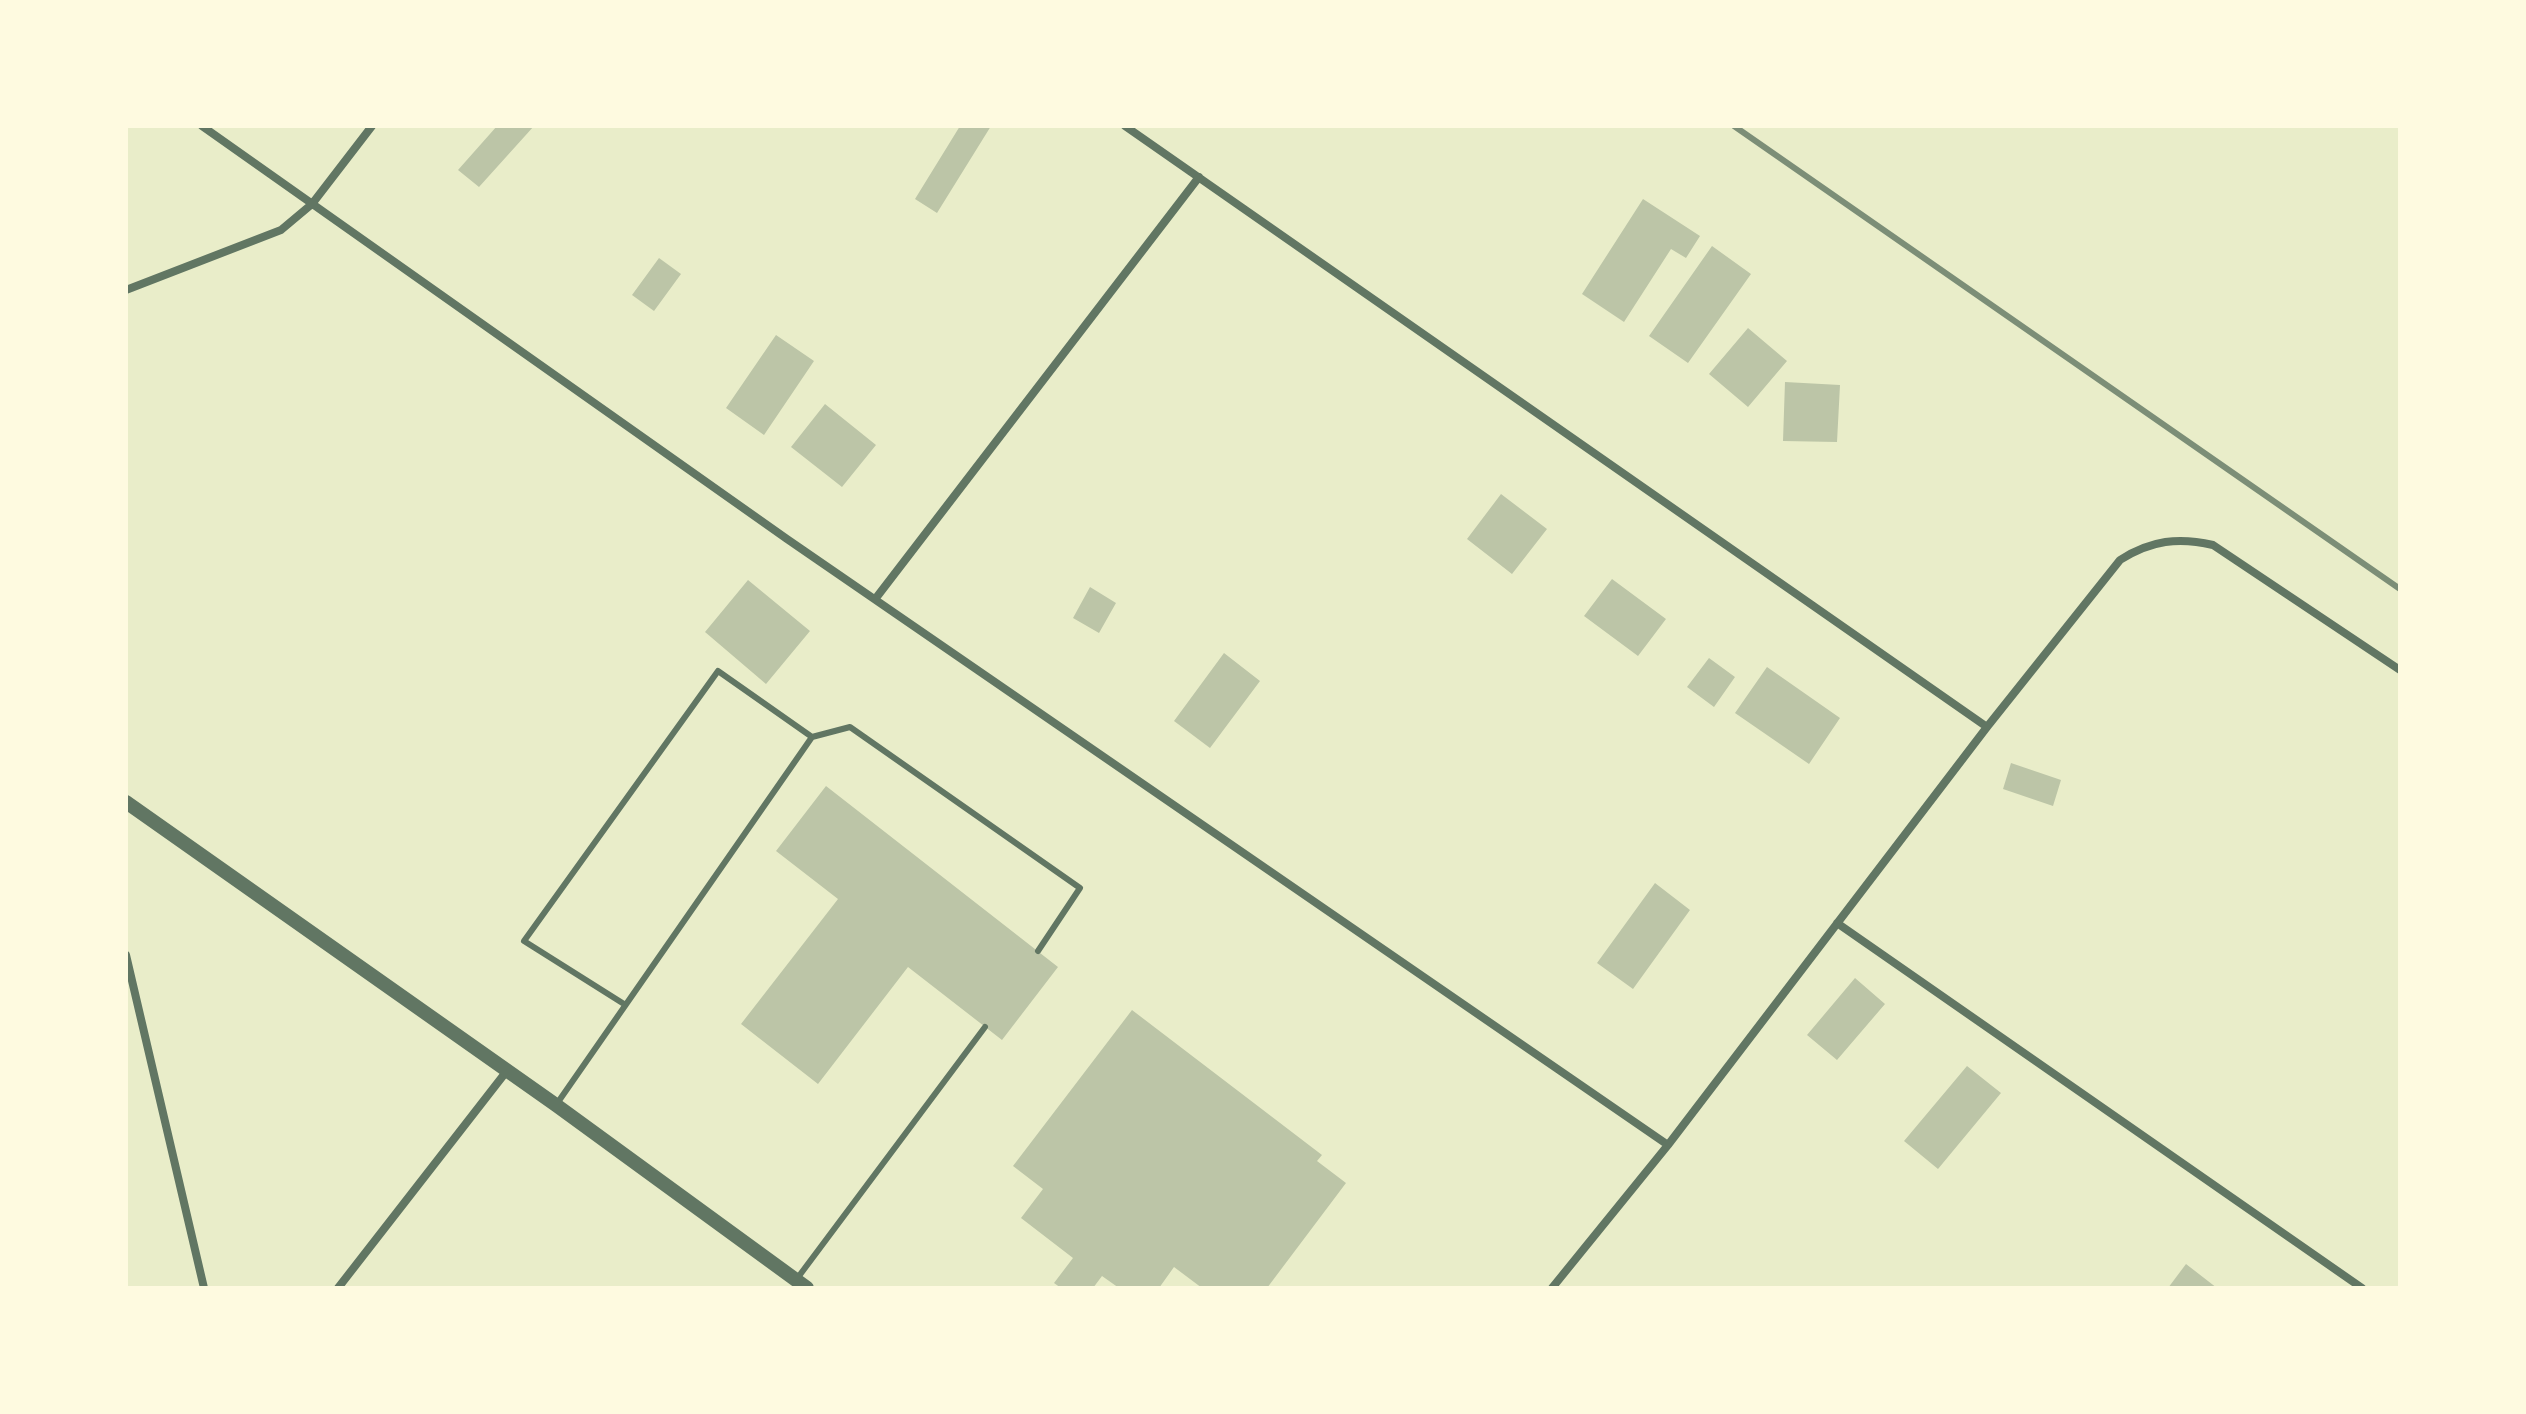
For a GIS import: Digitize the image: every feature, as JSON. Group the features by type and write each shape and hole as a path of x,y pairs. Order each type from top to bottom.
{"street":[{"path":"202,126 876,598 1668,1145"},
{"path":"126,290 281,230 312,204 372,126"},
{"path":"1125,126 1987,727"},
{"path":"876,598 1199,177"},
{"path":"1552,1288 1668,1145 1987,727 2120,560 2136,550 2183,538 2213,545 2400,670"},
{"path":"126,802 556,1105 802,1284"},
{"path":"1837,923 2362,1288"},
{"path":"126,955 204,1288"},
{"path":"338,1288 506,1072"}],"lane":[{"path":"624,1004 524,941 718,671 812,737"},
{"path":"556,1105 812,737 850,727 1080,888 1038,951"},
{"path":"802,1284 985,1027"}],"building":[{"path":"497,126 534,126 479,187 458,170"},
{"path":"960,126 991,126 937,213 915,199"},
{"path":"1643,199 1700,236 1686,258 1671,249 1624,322 1582,294"},
{"path":"1712,246 1751,274 1688,363 1649,336"},
{"path":"659,258 681,274 654,311 632,295"},
{"path":"1748,328 1787,361 1748,407 1709,374"},
{"path":"776,335 814,361 764,435 726,408"},
{"path":"1785,382 1840,385 1837,442 1783,441"},
{"path":"825,404 876,445 842,487 791,447"},
{"path":"1501,494 1547,529 1512,574 1467,539"},
{"path":"1612,579 1666,619 1638,656 1584,616"},
{"path":"748,580 810,631 766,684 705,632"},
{"path":"1090,587 1116,603 1099,633 1073,618"},
{"path":"1224,653 1260,681 1210,748 1174,721"},
{"path":"1709,658 1735,677 1714,707 1687,687"},
{"path":"1767,667 1840,718 1809,764 1735,713"},
{"path":"2011,763 2061,780 2053,806 2003,789"},
{"path":"826,786 1058,967 1002,1040 908,967 818,1084 741,1024 838,899 776,851"},
{"path":"1655,883 1690,910 1633,989 1597,963"},
{"path":"1855,978 1885,1004 1837,1060 1807,1035"},
{"path":"1132,1010 1322,1155 1317,1161 1346,1183 1267,1288 1202,1288 1174,1267 1159,1288 1119,1288 1102,1276 1093,1288 1061,1288 1054,1283 1073,1258 1021,1218 1043,1189 1013,1166"},
{"path":"1967,1066 2001,1093 1938,1169 1904,1141"},
{"path":"2186,1264 2217,1288 2168,1288"}],"railway":[{"path":"1734,126 2400,589"}]}
